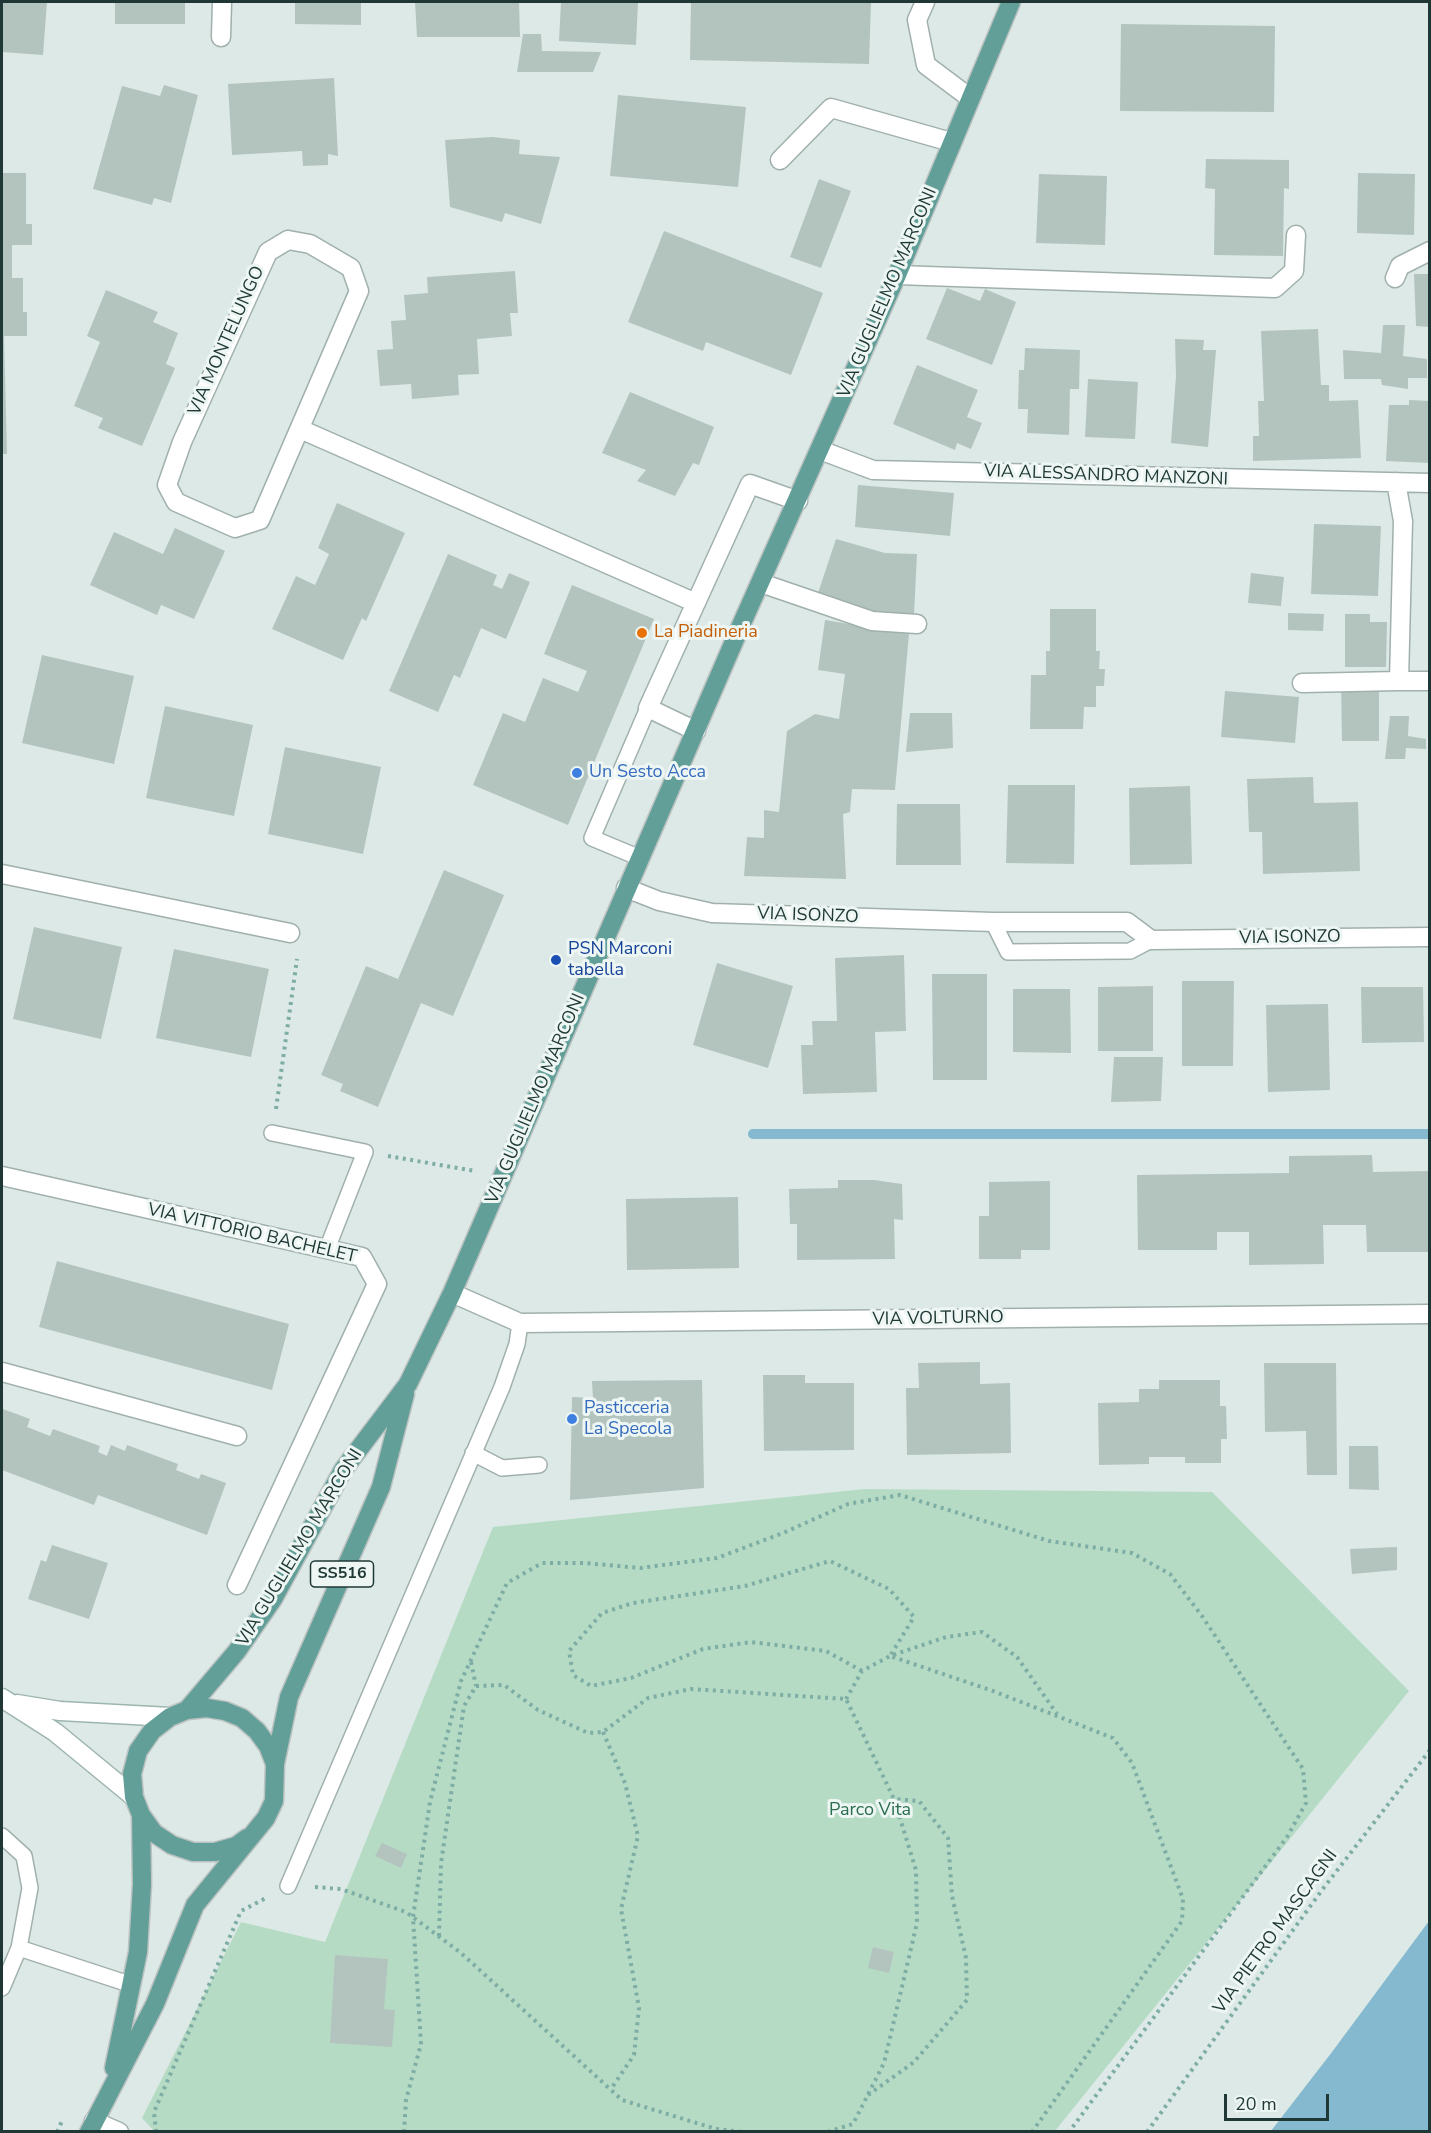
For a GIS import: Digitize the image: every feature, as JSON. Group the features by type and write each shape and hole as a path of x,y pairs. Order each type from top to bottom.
{"main road":[{"name":"VIA GUGLIELMO MARCONI","path":"187,1710 225,1667 273,1599 344,1470 408,1384 452,1293 626,888 897,275 1011,2"},
{"name":"VIA GUGLIELMO MARCONI","path":"275,1764 289,1697 381,1487 408,1384"},
{"name":"VIA GUGLIELMO MARCONI","path":"92,2126 154,2004 195,1905 254,1833 266,1818 274,1801 277,1783 275,1764 268,1746 257,1731 242,1719 216,1709 187,1710 170,1717 152,1731 138,1750 132,1774 134,1797 141,1815 154,1833 172,1845 193,1852 215,1852 236,1846 254,1833"},
{"name":"VIA GUGLIELMO MARCONI","path":"107,2099 138,1952 141,1815"}],"street":[{"path":"221,37 222,2"},
{"path":"925,2 917,20 926,65 970,98"},
{"path":"780,160 831,108 951,142"},
{"path":"897,275 1275,288 1294,271 1296,235"},
{"name":"VIA MONTELUNGO","path":"288,240 310,244 351,268 359,291 300,429 260,520 235,528 176,502 167,485 182,442 268,252 288,240"},
{"path":"1395,278 1400,266 1430,251"},
{"path":"300,429 696,603"},
{"name":"VIA ALESSANDRO MANZONI","path":"820,450 873,470 1430,483"},
{"path":"1396,482 1403,521 1399,681"},
{"path":"696,731 648,708 750,484 798,501"},
{"path":"761,583 872,621 917,624"},
{"path":"1302,682 1430,681"},
{"path":"2,874 294,940"},
{"name":"VIA ISONZO","path":"626,888 659,901 712,913 993,922 1127,922 1151,940 1430,937"},
{"name":"VIA VITTORIO BACHELET","path":"2,1176 362,1257 377,1284 237,1586"},
{"name":"VIA VOLTURNO","path":"452,1293 520,1323 1430,1314"},
{"path":"2,1372 237,1436"},
{"path":"7,1701 60,1711 170,1717"},
{"path":"7,1701 95,1763 134,1797"},
{"path":"92,2126 119,2132"}],"lane":[{"path":"640,858 591,838 648,708"},
{"name":"VIA ISONZO","path":"993,922 1008,952 1130,951 1151,940"},
{"path":"273,1133 365,1152 327,1249"},
{"path":"288,1886 502,1387 517,1344 520,1323"},
{"path":"473,1454 502,1468 539,1465"},
{"path":"2,1836 24,1856 30,1888 20,1948 2,1988"},
{"path":"20,1948 132,1985"}],"path":[{"path":"273,1133 294,940"},
{"path":"365,1152 476,1171"},
{"path":"404,2132 406,2100 421,2044 413,1917 430,1802 461,1681 507,1583 542,1563 585,1563 640,1568 717,1558 783,1533 848,1504 900,1495 1049,1541 1132,1553 1170,1574 1202,1616 1303,1769 1306,1803 1287,1836 1069,2132"},
{"path":"862,1671 826,1651 751,1642 703,1649 631,1678 591,1686 573,1675 568,1651 602,1613 633,1603 745,1586 830,1561 888,1589 914,1617 890,1656"},
{"path":"846,1699 862,1671 890,1656 946,1637 982,1632 1017,1657 1058,1716"},
{"path":"890,1656 1113,1738 1132,1763 1183,1899 1182,1921 1032,2132"},
{"path":"439,1936 441,1863 462,1717 464,1706 476,1686 470,1661"},
{"path":"476,1686 504,1684 538,1710 588,1733 603,1732 648,1698 691,1689 846,1699"},
{"path":"827,2132 853,2124 885,2063 917,1923 916,1870 894,1799 846,1699"},
{"path":"603,1732 625,1783 638,1836 621,1910 639,2008 634,2055 611,2089"},
{"name":"VIA PIETRO MASCAGNI","path":"1147,2132 1322,1890 1430,1750"},
{"path":"868,2095 914,2062 967,2000 966,1958 952,1896 948,1838 920,1801 894,1799"},
{"path":"156,2132 154,2112 241,1911 288,1886 341,1888 406,1912 461,1953 622,2100 716,2129 743,2132"}],"green space":[{"name":"Parco Vita","path":"865,1489 1212,1492 1409,1691 1055,2131 155,2132 142,2118 241,1922 325,1942 493,1527"}],"water":[{"path":"1429,1921 1429,2131 1271,2131 1332,2052"}],"building":[{"path":"2,2 47,2 43,55 2,52"},
{"path":"115,2 185,2 185,24 115,24"},
{"path":"295,2 361,2 361,25 295,24"},
{"path":"415,2 519,2 520,37 417,37"},
{"path":"561,2 638,2 636,45 559,41"},
{"path":"691,2 871,2 869,64 690,60"},
{"path":"1121,24 1275,26 1274,112 1120,111"},
{"path":"523,34 541,34 542,51 601,52 593,72 517,72"},
{"path":"334,78 338,156 328,154 328,165 303,166 302,151 232,155 228,84"},
{"path":"164,85 198,95 171,203 154,198 152,205 93,189 122,86 160,96"},
{"path":"618,95 746,107 738,187 610,176"},
{"path":"492,137 520,140 519,154 560,157 541,224 505,213 502,222 450,207 445,140"},
{"path":"1206,159 1289,160 1289,189 1284,188 1283,256 1214,255 1215,189 1205,188"},
{"path":"2,173 26,173 26,224 32,224 32,245 12,245 12,278 23,278 23,312 27,312 27,336 4,336 7,454 2,454"},
{"path":"1358,173 1415,174 1414,235 1357,233"},
{"path":"1039,174 1107,176 1105,245 1036,243"},
{"path":"819,179 851,191 821,268 790,257"},
{"path":"664,231 823,293 791,375 706,342 703,351 628,322"},
{"path":"515,271 518,313 510,313 512,336 477,339 479,374 458,375 459,395 412,399 411,384 380,386 377,350 393,349 391,321 406,320 404,295 428,293 427,277"},
{"path":"1414,274 1430,274 1430,327 1416,326"},
{"path":"947,288 980,301 985,289 1016,302 992,365 926,339"},
{"path":"106,290 158,312 153,322 178,333 166,364 175,368 142,446 98,428 103,418 74,406 100,342 87,336"},
{"path":"1383,325 1405,325 1403,356 1427,359 1427,378 1408,378 1408,389 1382,385 1381,379 1344,379 1343,350 1381,353"},
{"path":"1318,329 1321,385 1329,385 1329,401 1358,400 1361,458 1253,461 1253,436 1259,436 1258,401 1264,401 1261,331"},
{"path":"1175,339 1204,340 1203,350 1216,350 1208,447 1171,443 1176,376"},
{"path":"1025,348 1080,350 1079,389 1070,389 1069,435 1027,433 1028,409 1018,409 1019,370 1024,370"},
{"path":"917,365 978,390 967,417 982,423 971,449 957,443 955,450 893,424"},
{"path":"1088,379 1138,382 1135,439 1085,437"},
{"path":"630,392 714,427 699,465 693,463 675,496 637,481 646,470 602,453"},
{"path":"1409,400 1430,401 1430,463 1386,461 1389,405 1409,405"},
{"path":"858,485 954,493 950,536 855,527"},
{"path":"337,503 405,533 366,621 362,618 343,660 272,629 296,576 315,585 329,554 318,548"},
{"path":"1314,524 1381,526 1378,596 1311,594"},
{"path":"175,528 225,551 194,619 161,605 157,615 90,585 114,532 163,554"},
{"path":"836,539 885,553 917,554 914,615 878,613 818,593"},
{"path":"448,554 497,575 493,585 502,589 509,573 530,582 506,639 481,628 460,678 454,675 438,712 389,691"},
{"path":"1251,573 1284,577 1281,606 1248,603"},
{"path":"572,585 654,619 568,825 473,785 503,713 525,722 543,678 578,692 587,671 544,654"},
{"path":"1050,609 1096,609 1096,651 1100,651 1099,669 1105,669 1104,686 1096,686 1096,707 1084,707 1083,729 1030,729 1031,675 1046,675 1046,651 1050,651"},
{"path":"1288,613 1324,614 1323,631 1288,630"},
{"path":"1345,614 1370,614 1370,622 1387,622 1386,667 1345,667"},
{"path":"825,620 909,634 895,790 852,789 850,812 843,814 846,879 744,876 747,837 764,838 764,810 779,812 787,731 815,714 839,719 845,674 818,670"},
{"path":"42,655 134,676 114,764 22,743"},
{"path":"1379,682 1379,741 1342,741 1341,683"},
{"path":"1225,691 1299,697 1295,743 1221,737"},
{"path":"165,706 253,725 234,816 146,798"},
{"path":"910,713 952,713 953,748 906,752"},
{"path":"1390,716 1409,716 1408,736 1426,739 1426,749 1406,748 1405,759 1385,759"},
{"path":"285,747 381,767 363,854 268,834"},
{"path":"1313,777 1314,803 1358,802 1360,871 1263,874 1262,832 1249,832 1247,779"},
{"path":"1008,785 1075,785 1074,864 1006,863"},
{"path":"1190,786 1192,864 1130,865 1129,788"},
{"path":"897,804 960,804 961,865 896,865"},
{"path":"444,870 504,895 453,1016 421,1003 378,1107 340,1091 343,1084 321,1075 366,966 398,979"},
{"path":"34,927 122,947 101,1039 13,1019"},
{"path":"174,949 269,969 251,1057 156,1038"},
{"path":"904,955 906,1031 875,1032 877,1092 803,1094 801,1045 813,1045 812,1021 837,1021 835,958"},
{"path":"717,963 793,986 768,1068 693,1045"},
{"path":"932,974 987,974 987,1080 933,1080"},
{"path":"1182,981 1234,981 1233,1066 1182,1066"},
{"path":"1153,986 1153,1051 1098,1051 1098,987"},
{"path":"1361,987 1423,987 1424,1042 1362,1043"},
{"path":"1013,989 1070,989 1071,1053 1013,1052"},
{"path":"1328,1004 1330,1090 1268,1092 1266,1005"},
{"path":"1114,1057 1163,1057 1161,1101 1111,1102"},
{"path":"1372,1155 1373,1172 1430,1171 1430,1252 1367,1252 1366,1225 1323,1225 1324,1264 1249,1265 1249,1232 1217,1232 1217,1250 1138,1250 1137,1175 1289,1173 1289,1156"},
{"path":"838,1180 874,1180 902,1184 903,1220 894,1219 895,1259 797,1260 797,1224 790,1224 789,1189 838,1188"},
{"path":"1050,1181 1050,1250 1021,1250 1021,1259 979,1259 979,1216 989,1216 989,1182"},
{"path":"738,1197 739,1268 627,1270 626,1199"},
{"path":"57,1261 289,1324 272,1390 39,1327"},
{"path":"980,1362 980,1384 1010,1383 1011,1453 907,1455 906,1388 919,1388 918,1363"},
{"path":"1264,1363 1336,1363 1337,1475 1307,1475 1306,1431 1265,1432"},
{"path":"763,1375 805,1375 805,1383 854,1383 854,1450 764,1451"},
{"path":"702,1380 704,1488 570,1500 572,1397 593,1398 592,1381"},
{"path":"1159,1380 1220,1380 1220,1406 1226,1406 1227,1439 1221,1439 1221,1463 1185,1463 1185,1457 1149,1457 1149,1464 1099,1465 1098,1403 1139,1402 1139,1389 1159,1389"},
{"path":"3,1409 30,1419 27,1427 50,1436 53,1429 100,1446 98,1452 107,1456 111,1445 125,1451 127,1445 178,1464 176,1470 199,1479 201,1474 226,1483 207,1535 98,1495 94,1505 2,1470"},
{"path":"1349,1446 1378,1446 1379,1490 1349,1489"},
{"path":"52,1545 108,1563 89,1619 28,1599 41,1560 46,1562"},
{"path":"1397,1547 1397,1570 1352,1574 1350,1549"},
{"path":"382,1843 407,1854 401,1868 375,1856"},
{"path":"873,1947 894,1952 889,1973 868,1968"},
{"path":"335,1955 388,1959 384,2009 395,2010 392,2047 330,2043"}],"waterway":[{"path":"753,1134 1430,1134"}],"place":[{"name":"La Piadineria","path":"642,633"},
{"name":"Un Sesto Acca","path":"577,773"},
{"name":"PSN Marconi tabella","path":"556,960"},
{"name":"Pasticceria La Specola","path":"572,1419"}]}
